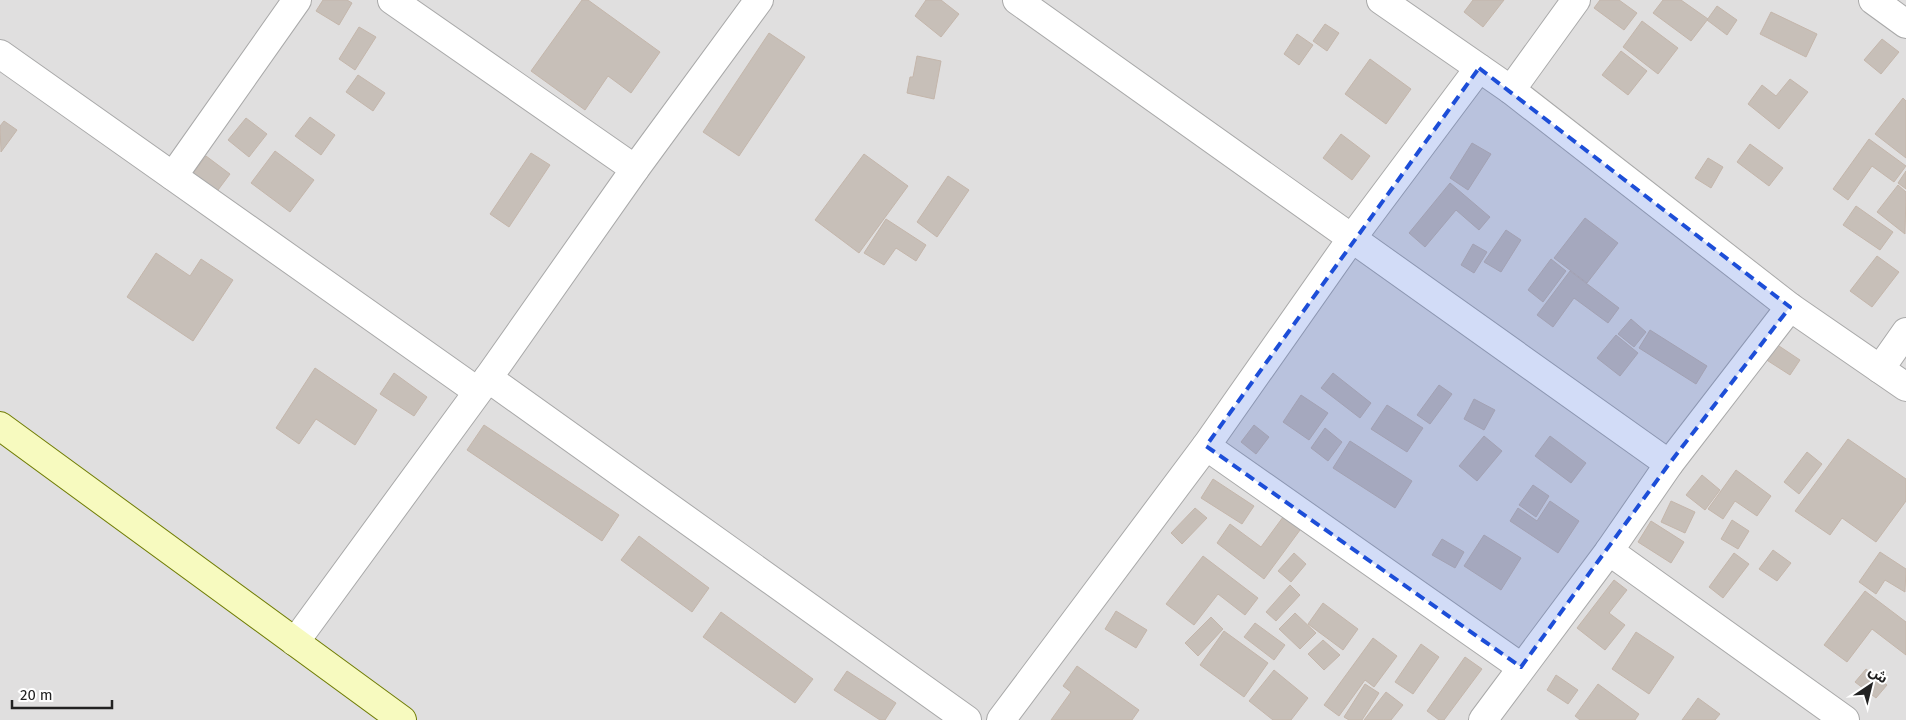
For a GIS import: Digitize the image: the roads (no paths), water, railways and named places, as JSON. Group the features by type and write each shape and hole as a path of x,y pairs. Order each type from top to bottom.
{"street":[{"path":"173,176 297,0"},
{"path":"392,0 635,169"},
{"path":"295,642 483,385 635,169 759,0"},
{"path":"1017,0 1669,464"},
{"path":"1381,0 1511,90 1790,307 1906,387"},
{"path":"1511,90 1576,0"},
{"path":"1873,0 1906,24"},
{"path":"0,54 173,176 483,385 967,720"},
{"path":"1001,720 1206,446 1352,238 1480,68"},
{"path":"1483,720 1609,551 1669,464 1790,307"},
{"path":"1880,369 1906,332"},
{"path":"0,426 402,720"},
{"path":"1206,446 1521,668"},
{"path":"1609,551 1845,720"}]}
